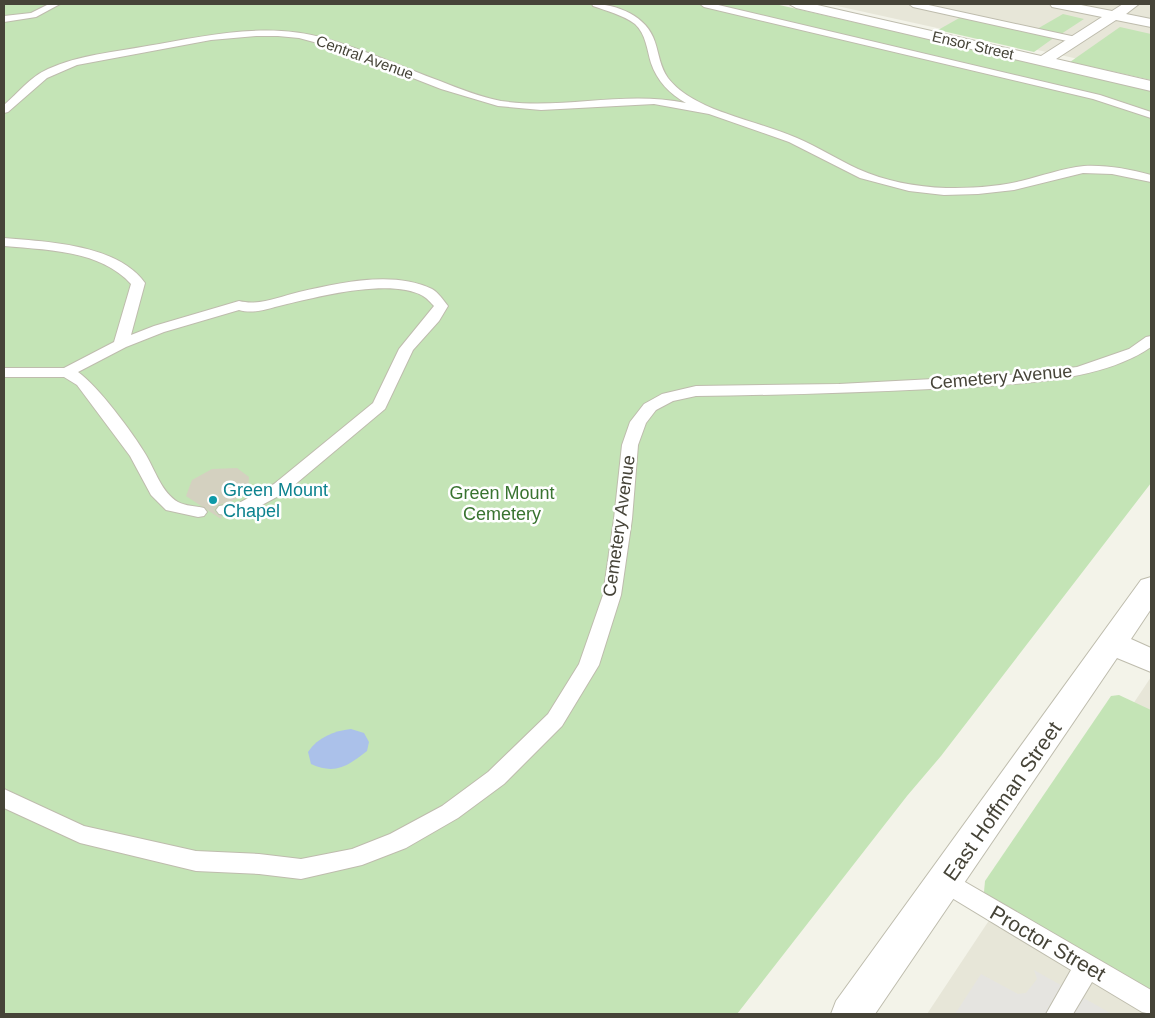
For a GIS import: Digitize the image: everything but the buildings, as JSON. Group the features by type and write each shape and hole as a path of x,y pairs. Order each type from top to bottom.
{"street":[{"name":"Ensor Street","path":"796,4 1151,86"},
{"path":"1057,4 1151,23"},
{"path":"1043,61 1132,4"},
{"name":"East Hoffman Street","path":"851,1014 1151,587"},
{"path":"1112,642 1151,661"}],"lane":[{"path":"4,20 33,14 56,4"},
{"path":"596,4 624,15 643,27 647,33 655,64 670,86 683,96 709,111 793,140 872,178 926,191 980,191 1014,186 1073,171 1095,170 1116,172 1151,179"},
{"path":"704,4 1096,98 1151,115"},
{"path":"913,4 1076,40"},
{"name":"Central Avenue","path":"4,110 44,75 67,65 115,54 202,39 276,32 331,43 425,80 500,104 529,108 566,108 653,101 669,102 709,111"},
{"path":"4,242 58,248 85,254 102,259 128,271 138,283 121,344"},
{"path":"4,373 67,372 121,344 159,329 239,305 248,308 344,287 392,284 431,293 441,306 437,314 402,355 397,364 388,393 379,406 280,488 243,508 224,510"},
{"name":"Cemetery Avenue","path":"4,798 80,834 196,861 259,864 301,869 354,858 398,841 450,812 496,778 555,720 589,665 612,595 623,519 630,445 638,422 650,407 668,397 696,391 839,389 1018,379 1079,370 1103,364 1134,352 1151,340"},
{"path":"67,372 82,382 98,400 138,455 157,490 172,506 198,512"},
{"name":"Proctor Street","path":"945,882 1151,1004"},
{"path":"1059,1014 1087,966"}],"shaded area":[{"path":"828,4 1151,4 1151,75"},
{"path":"1151,677 1151,1014 927,1014 978,937"},
{"path":"1034,970 1112,1014 955,1014 981,974 1018,994 1026,993 1037,979"}],"green space":[{"name":"Green Mount Cemetery","path":"4,4 775,4 1151,90 1151,483 941,756 907,796 737,1014 4,1014"},
{"path":"1063,14 1084,19 1061,34 1037,29"},
{"path":"961,17 1055,37 1034,52 938,30"},
{"path":"1120,27 1151,34 1151,80 1070,62"},
{"path":"1119,695 1151,710 1151,993 991,903 984,892 985,881 1111,696"}],"water":[{"path":"351,729 364,733 369,742 367,751 347,765 334,769 311,764 308,752 317,742 333,733"}],"place":[{"name":"Green Mount Chapel","path":"213,500"}]}
